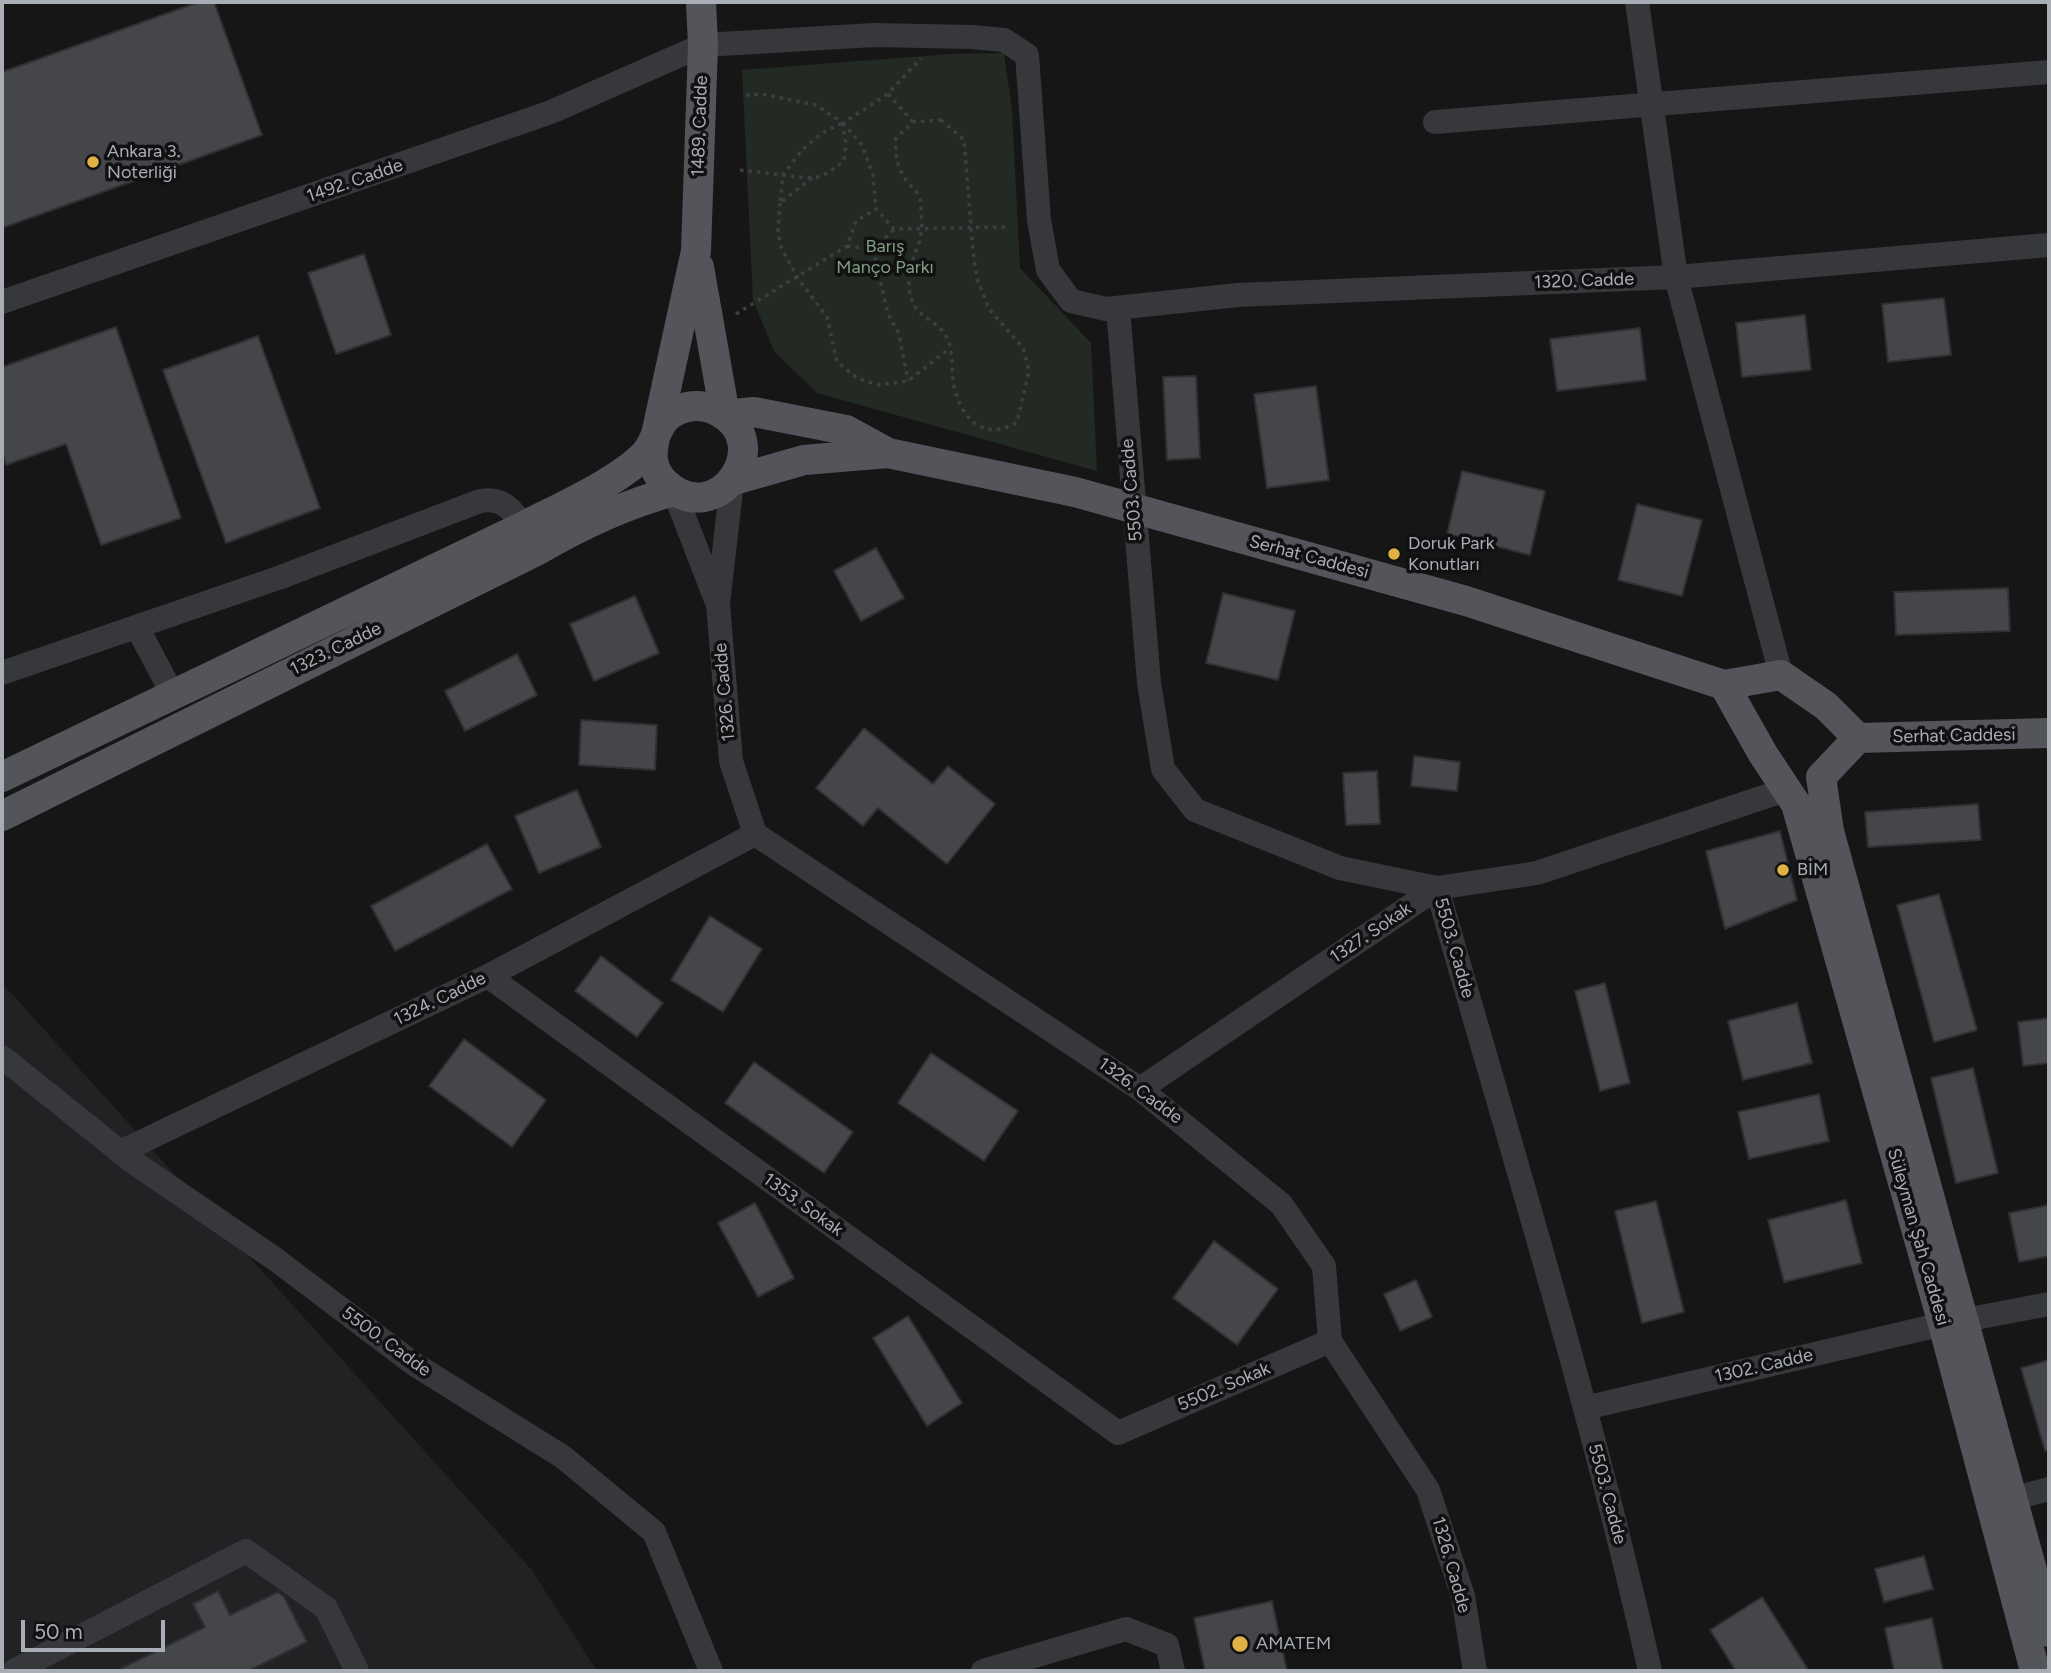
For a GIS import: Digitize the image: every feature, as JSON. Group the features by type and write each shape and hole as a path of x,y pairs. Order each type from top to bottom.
{"main road":[{"name":"1489. Cadde","path":"657,430 696,251 703,45 701,2"},
{"name":"1489. Cadde","path":"696,251 725,415"},
{"path":"2,777 524,526 583,495 645,455 664,419 687,406 701,405 725,415 736,427 742,440 743,454 733,481"},
{"path":"725,415 754,412 846,430 888,453"},
{"path":"657,430 651,451 652,461 660,478 674,491 691,497 706,497 733,481 804,460 888,453"},
{"name":"Serhat Caddesi","path":"888,453 1075,492 1466,601 1724,685 1781,675"},
{"name":"1323. Cadde","path":"2,816 566,534 634,503 674,491"},
{"path":"1724,685 1763,754 1821,777 1858,738 1826,706 1781,675"},
{"name":"Serhat Caddesi","path":"1858,738 2049,733"},
{"name":"Süleyman Şah Caddesi","path":"1763,754 1792,796 1954,1322 2014,1498 2049,1632"},
{"name":"Süleyman Şah Caddesi","path":"1821,777 1829,831 1954,1322 2035,1671"}],"street":[{"path":"1637,2 1676,277 1781,675"},
{"path":"703,45 874,35 936,36"},
{"name":"1320. Cadde","path":"936,36 1003,40 1027,55 1039,220 1048,270 1071,301 1106,309 1238,295 1676,277 2049,246"},
{"name":"1492. Cadde","path":"2,302 551,112 703,45"},
{"path":"1435,122 2049,72"},
{"name":"5503. Cadde","path":"1118,308 1149,683 1163,769 1195,810 1340,868 1437,888 1585,1408 1650,1671"},
{"path":"718,604 733,481"},
{"path":"674,491 718,604"},
{"path":"2,673 281,576 480,501 496,500 504,503 524,526"},
{"name":"1326. Cadde","path":"718,604 731,761 755,834 1140,1088 1280,1204 1324,1266 1330,1341 1428,1490 1463,1596 1475,1671"},
{"path":"137,627 173,695"},
{"name":"1327. Sokak","path":"1140,1088 1437,888 1537,873 1792,796"},
{"name":"1324. Cadde","path":"120,1152 488,976 755,834"},
{"name":"1353. Sokak","path":"488,976 1118,1433"},
{"name":"5500. Cadde","path":"2,1057 120,1152 275,1259 414,1364 563,1457 654,1532 711,1671"},
{"name":"1302. Cadde","path":"1585,1408 1954,1322 2049,1304"},
{"name":"5502. Sokak","path":"1118,1433 1330,1341"},
{"path":"2014,1498 2049,1489"},
{"path":"14,1671 246,1550 326,1608 349,1669"},
{"path":"983,1671 1126,1629 1167,1645 1173,1671"}],"path":[{"path":"936,36 918,63 888,94 843,123 823,131 804,146 783,175 778,230 781,247 797,277 827,317 837,362 857,378 878,385 908,381 951,347"},
{"path":"746,95 761,94 816,105 843,123 862,145 873,175 876,209 896,229"},
{"path":"888,94 913,122"},
{"path":"941,120 964,140 971,228 977,279 989,309 1023,348 1029,371 1017,422 1007,428 990,431 971,421 955,391 951,347 943,331 925,319 913,303 909,285 911,261 920,241 920,197 906,180 895,159 896,138 913,122 941,120"},
{"path":"740,170 812,178 825,176 844,161 846,144 843,123"},
{"path":"780,203 812,178"},
{"path":"847,246 856,221 876,209"},
{"path":"736,314 847,246 873,249 896,229 1006,227"},
{"path":"873,249 888,314 899,334 908,381"}],"shaded area":[{"path":"2,983 531,1569 597,1671 2,1671"}],"green space":[{"name":"Barış Manço Parkı","path":"1004,53 1012,110 1020,268 1091,343 1097,471 817,393 774,351 753,300 742,70 950,54"}],"building":[{"path":"199,2 214,2 262,135 2,228 2,72"},
{"path":"364,254 391,335 336,354 308,273"},
{"path":"1944,298 1951,355 1888,362 1882,304"},
{"path":"1805,315 1811,370 1742,377 1736,323"},
{"path":"116,327 181,518 101,545 66,444 6,465 2,451 2,367"},
{"path":"1640,328 1646,380 1557,391 1550,339"},
{"path":"258,336 320,508 226,543 163,370"},
{"path":"1196,376 1200,458 1167,460 1163,377"},
{"path":"1316,386 1329,480 1267,488 1254,394"},
{"path":"1462,471 1545,491 1530,555 1447,534"},
{"path":"1637,504 1702,520 1682,596 1618,580"},
{"path":"876,548 904,598 861,621 834,571"},
{"path":"2008,588 2010,631 1896,635 1894,592"},
{"path":"1223,593 1295,611 1278,680 1206,663"},
{"path":"635,596 659,653 594,681 570,624"},
{"path":"517,654 537,695 465,731 445,691"},
{"path":"581,720 657,725 655,770 579,765"},
{"path":"864,728 933,784 948,766 995,804 947,864 878,808 863,826 816,788"},
{"path":"1414,756 1460,762 1457,791 1411,786"},
{"path":"1377,771 1380,824 1346,825 1343,773"},
{"path":"577,790 601,847 539,873 515,816"},
{"path":"1978,804 1981,840 1868,847 1865,812"},
{"path":"1780,831 1797,900 1725,929 1706,851"},
{"path":"487,844 512,889 395,951 371,906"},
{"path":"1939,894 1977,1030 1934,1042 1897,905"},
{"path":"710,916 762,949 723,1012 671,980"},
{"path":"601,956 663,1003 637,1037 575,991"},
{"path":"1605,983 1630,1083 1600,1091 1575,991"},
{"path":"1797,1003 1812,1063 1743,1080 1728,1021"},
{"path":"2049,1018 2049,1063 2023,1066 2018,1022"},
{"path":"464,1039 546,1100 512,1147 429,1086"},
{"path":"931,1053 1018,1111 984,1161 898,1103"},
{"path":"754,1062 853,1132 824,1173 725,1103"},
{"path":"1973,1068 1998,1173 1956,1183 1931,1078"},
{"path":"1819,1094 1829,1141 1749,1159 1738,1112"},
{"path":"1846,1200 1862,1263 1784,1282 1768,1220"},
{"path":"1656,1201 1684,1312 1642,1323 1615,1211"},
{"path":"755,1203 794,1278 758,1297 718,1223"},
{"path":"2049,1205 2049,1256 2019,1262 2009,1213"},
{"path":"1214,1241 1278,1289 1237,1345 1173,1298"},
{"path":"1416,1280 1432,1317 1400,1331 1384,1294"},
{"path":"908,1316 962,1403 927,1426 873,1338"},
{"path":"2049,1360 2049,1450 2045,1451 2021,1368"},
{"path":"1924,1556 1933,1589 1884,1602 1875,1569"},
{"path":"218,1591 230,1615 278,1592 284,1597 307,1642 248,1671 116,1671 205,1627 193,1604"},
{"path":"1762,1597 1809,1671 1736,1671 1710,1630"},
{"name":"AMATEM","path":"1272,1601 1287,1671 1205,1671 1194,1618"},
{"path":"1932,1618 1943,1671 1894,1671 1885,1628"}],"place":[{"name":"Ankara 3. Noterliği","path":"93,162"},
{"name":"Doruk Park Konutları","path":"1394,554"},
{"name":"BİM","path":"1783,870"},
{"name":"AMATEM","path":"1240,1644"}]}
